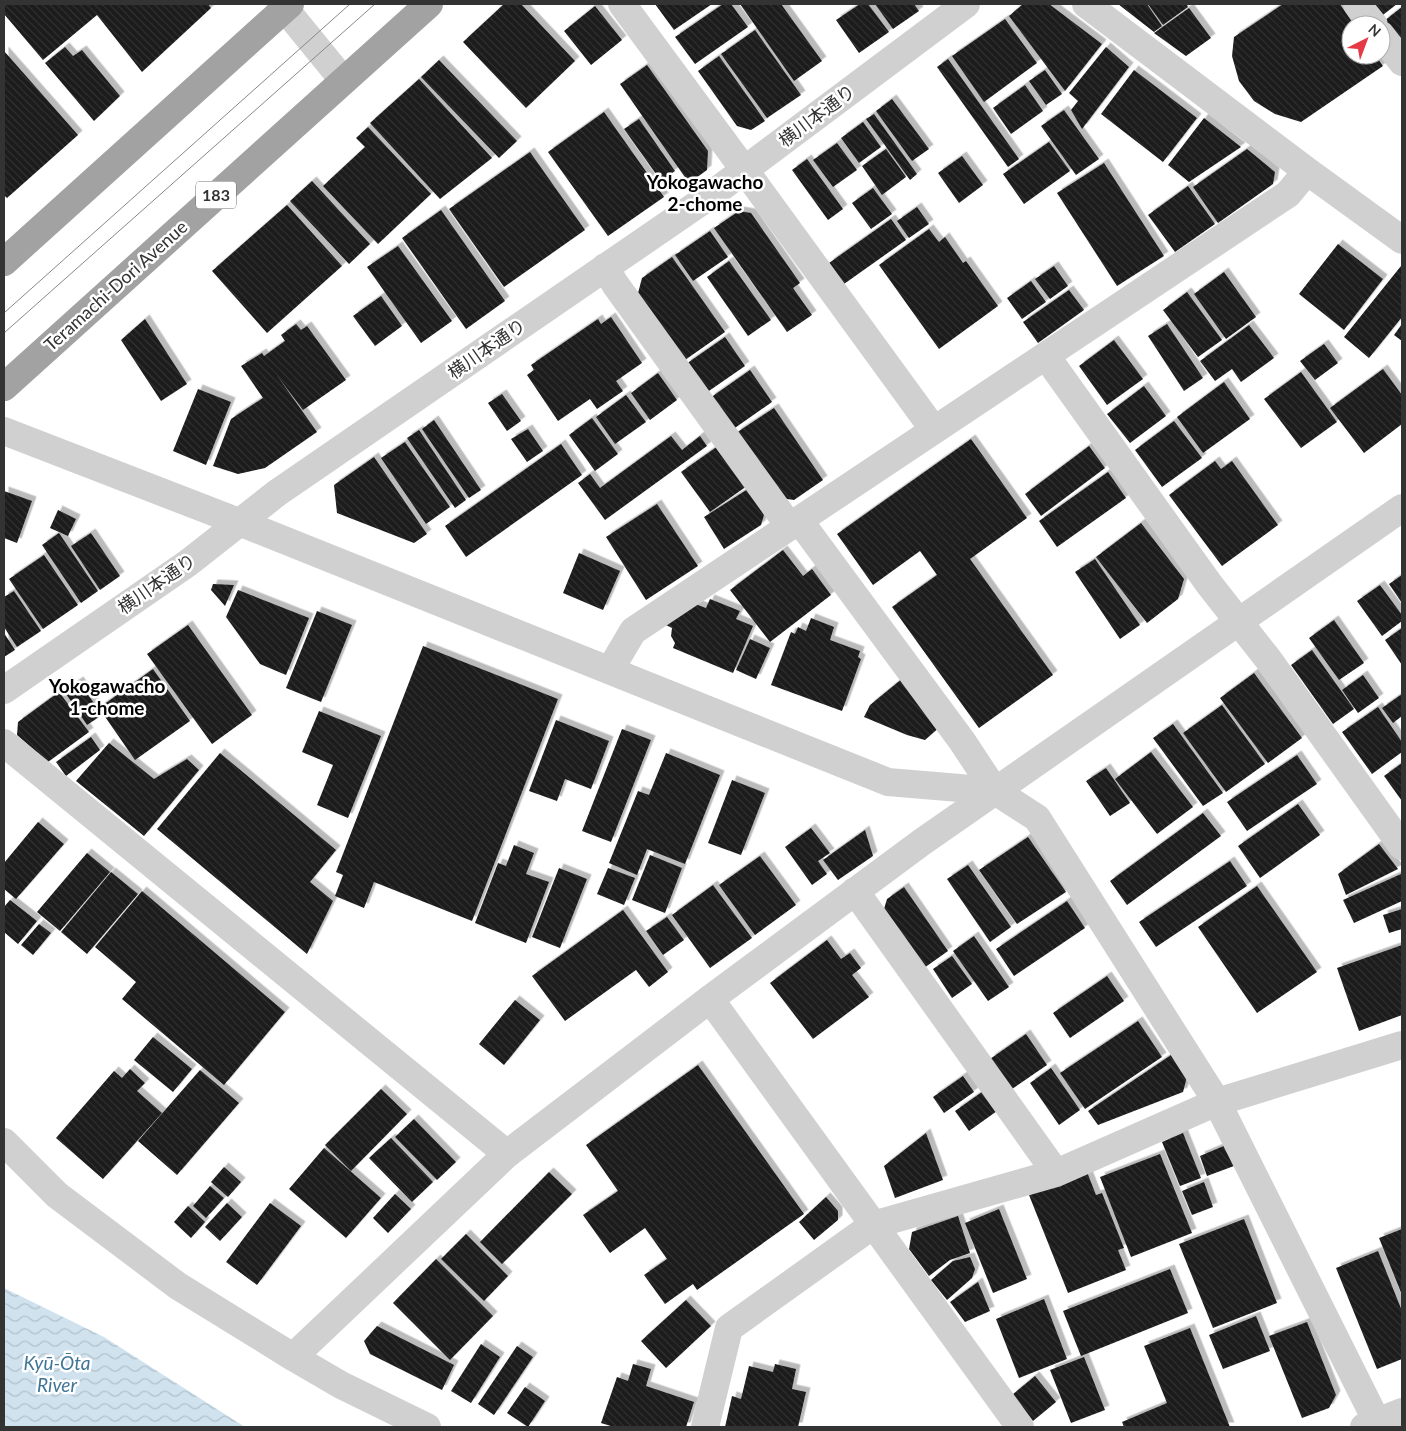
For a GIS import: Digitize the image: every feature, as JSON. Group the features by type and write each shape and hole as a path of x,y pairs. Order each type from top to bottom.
{"highway":[{"name":"Teramachi-Dori Avenue","path":"4,387 429,4"},
{"path":"4,262 285,5"}],"street":[{"path":"622,4 934,430"},
{"name":"横川本通り","path":"4,690 188,563 277,493 711,195 966,4"},
{"path":"1086,4 1307,171 1402,240"},
{"path":"1358,4 1366,15"},
{"path":"285,5 343,80"},
{"path":"1391,48 1402,62"},
{"path":"610,670 634,631 1288,194 1307,171"},
{"path":"605,267 621,292 794,523 962,741 995,791 1037,818 1217,1102 1370,1425 1402,1412"},
{"path":"1046,356 1209,584 1268,659 1401,841"},
{"path":"4,431 239,522 888,782 995,791"},
{"path":"293,1357 507,1154 855,891 995,791 1402,508"},
{"path":"4,742 507,1154"},
{"path":"855,891 1056,1173"},
{"path":"710,999 1020,1427"},
{"path":"705,1427 729,1328 873,1225 1056,1173 1217,1102 1402,1045"},
{"path":"4,1142 57,1195 178,1286 341,1385 427,1427"}],"water":[{"name":"Kyū-Ōta River","path":"4,1288 104,1337 245,1427 4,1427"}],"building":[{"path":"6,4 208,4 211,8 142,72 97,15 43,60 4,14 4,6"},
{"path":"504,4 521,4 575,61 526,108 463,42"},
{"path":"655,4 712,4 674,30"},
{"path":"723,4 731,4 748,27 695,64 675,37"},
{"path":"740,4 781,4 822,61 794,81"},
{"path":"860,4 868,4 889,32 859,53 836,20"},
{"path":"875,4 914,4 919,11 893,29"},
{"path":"1023,4 1049,4 1102,44 1065,91 1009,16"},
{"path":"1118,4 1147,4 1162,26 1154,32"},
{"path":"1148,4 1186,4 1188,7 1163,25"},
{"path":"1283,4 1340,4 1347,15 1341,15 1341,65 1383,66 1301,122 1275,114 1254,101 1239,81 1232,56 1234,37"},
{"path":"1368,4 1397,4 1383,15 1377,15"},
{"path":"595,6 622,40 591,65 564,31"},
{"path":"1402,7 1402,45 1391,30 1391,16"},
{"path":"1189,8 1211,38 1186,56 1154,33"},
{"path":"1005,19 1037,63 984,102 952,56"},
{"path":"755,30 801,95 767,118 721,54"},
{"path":"65,47 73,56 82,50 120,96 94,121 45,63"},
{"path":"1106,47 1129,67 1082,129 1071,110 1078,101 1069,93"},
{"path":"4,51 78,135 7,198 4,195"},
{"path":"719,56 765,121 751,130 737,126 698,71"},
{"path":"948,59 1019,159 1008,167 937,67"},
{"path":"439,60 517,141 499,158 421,77"},
{"path":"647,65 708,151 707,170 689,183 620,84"},
{"path":"1045,70 1062,94 1046,105 1029,81"},
{"path":"1134,70 1197,118 1163,162 1101,114"},
{"path":"419,79 492,158 440,199 370,123"},
{"path":"1025,85 1043,111 1011,134 993,108"},
{"path":"892,99 929,149 912,161 876,111"},
{"path":"1064,110 1099,159 1076,175 1041,126"},
{"path":"604,112 664,197 608,236 548,152"},
{"path":"874,114 917,174 910,180 866,119"},
{"path":"1204,118 1241,147 1189,182 1168,165"},
{"path":"639,119 675,171 661,181 624,129"},
{"path":"863,122 881,147 859,163 841,138"},
{"path":"368,127 431,194 378,244 323,186 365,147 356,138"},
{"path":"1049,142 1070,171 1024,204 1003,174"},
{"path":"837,143 857,170 833,187 813,160"},
{"path":"886,149 906,177 882,195 862,166"},
{"path":"1247,149 1275,172 1273,184 1218,223 1193,187"},
{"path":"530,152 585,230 504,287 449,209"},
{"path":"962,156 983,185 959,203 938,173"},
{"path":"807,159 843,209 828,220 792,170"},
{"path":"1104,163 1164,256 1117,286 1057,193"},
{"path":"312,181 370,244 349,264 290,201"},
{"path":"1188,186 1215,224 1175,252 1148,215"},
{"path":"873,188 892,214 871,229 852,203"},
{"path":"287,205 342,266 267,333 212,271"},
{"path":"917,207 929,224 909,238 897,221"},
{"path":"441,210 505,301 466,329 402,238"},
{"path":"739,211 751,213 800,283 793,288 812,315 787,332 714,228"},
{"path":"891,219 906,240 844,284 829,263"},
{"path":"929,229 939,242 945,237 963,263 966,261 998,306 939,349 879,265"},
{"path":"710,231 728,257 693,281 675,255"},
{"path":"1338,244 1383,279 1344,330 1299,294"},
{"path":"398,246 452,321 421,343 367,267"},
{"path":"672,257 725,332 685,360 638,293 642,278"},
{"path":"729,261 771,320 748,336 707,277"},
{"path":"1054,266 1068,286 1050,299 1035,279"},
{"path":"1401,266 1402,317 1369,358 1344,337"},
{"path":"1224,272 1256,317 1226,339 1194,294"},
{"path":"1031,281 1046,302 1022,319 1007,298"},
{"path":"1069,290 1084,310 1038,343 1023,322"},
{"path":"1187,292 1222,340 1198,357 1163,310"},
{"path":"381,296 402,326 375,346 353,316"},
{"path":"611,317 642,363 616,381 623,391 597,409 590,399 558,421 527,375 534,370 531,365 598,319 601,324"},
{"path":"145,319 187,384 161,401 121,340"},
{"path":"296,324 301,330 307,326 346,380 303,410 276,374 317,432 265,468 238,474 213,466 231,419 263,398 241,366 262,353 264,356 285,341 281,335"},
{"path":"1167,324 1203,378 1184,391 1148,336"},
{"path":"1402,324 1402,341 1394,335"},
{"path":"1249,325 1274,358 1241,382 1232,369 1215,381 1200,361"},
{"path":"725,337 745,366 706,393 686,364"},
{"path":"1114,340 1143,379 1107,405 1079,366"},
{"path":"1324,344 1338,363 1315,380 1300,361"},
{"path":"1383,369 1402,395 1402,424 1364,453 1330,408"},
{"path":"750,370 772,402 732,430 710,398"},
{"path":"1301,372 1337,422 1301,448 1264,399"},
{"path":"658,373 677,400 650,420 631,393"},
{"path":"1224,382 1250,419 1203,453 1177,417"},
{"path":"1144,386 1166,416 1130,443 1107,414"},
{"path":"198,389 231,402 206,465 173,451"},
{"path":"502,394 521,421 507,431 488,403"},
{"path":"626,395 646,422 615,444 596,417"},
{"path":"774,408 823,480 794,500 780,498 736,433"},
{"path":"592,418 618,454 595,471 569,435"},
{"path":"434,420 481,490 469,498 422,429"},
{"path":"1174,421 1202,458 1162,487 1135,450"},
{"path":"528,429 543,451 527,462 511,439"},
{"path":"419,430 466,500 455,508 407,438"},
{"path":"671,436 682,450 700,436 707,446 605,520 578,483 590,474 600,488"},
{"path":"971,439 1027,518 970,559 1053,675 979,728 892,607 937,575 920,551 873,585 837,534"},
{"path":"405,442 450,507 426,524 381,458"},
{"path":"561,444 582,475 466,557 445,526"},
{"path":"718,446 747,486 710,512 681,472"},
{"path":"1089,446 1105,468 1041,516 1025,494"},
{"path":"374,457 427,534 414,543 337,513 334,485"},
{"path":"1215,461 1221,469 1232,461 1278,525 1222,566 1169,495"},
{"path":"1108,472 1126,498 1057,547 1039,521"},
{"path":"748,489 764,515 761,525 724,549 704,517"},
{"path":"4,491 32,501 17,543 4,538"},
{"path":"657,504 698,566 646,600 606,537"},
{"path":"58,510 76,519 68,536 50,528"},
{"path":"1141,523 1184,579 1178,599 1147,623 1096,557"},
{"path":"59,533 98,591 81,603 42,545"},
{"path":"91,533 120,576 100,590 71,546"},
{"path":"783,550 803,576 812,569 831,595 770,642 730,590"},
{"path":"579,553 620,571 603,610 563,593"},
{"path":"44,555 78,605 43,629 9,579"},
{"path":"1095,559 1140,625 1120,639 1075,572"},
{"path":"1402,575 1402,603 1389,584"},
{"path":"213,584 234,585 225,606 211,590"},
{"path":"1380,585 1402,615 1402,621 1382,636 1357,601"},
{"path":"238,590 309,618 286,675 260,664 226,617"},
{"path":"14,591 41,631 17,647 4,627 4,597"},
{"path":"710,599 740,611 736,619 753,626 733,673 673,648 675,643 671,636 672,628 664,624 695,604 706,608"},
{"path":"317,611 352,625 321,702 286,688"},
{"path":"811,618 834,627 830,640 860,651 858,657 861,659 842,711 771,685 791,632 795,634 798,627 806,631"},
{"path":"1334,620 1364,663 1339,680 1309,638"},
{"path":"188,625 252,715 212,744 147,654"},
{"path":"1402,628 1402,665 1385,640"},
{"path":"4,633 15,650 4,657"},
{"path":"750,639 770,648 756,679 736,670"},
{"path":"423,646 558,699 472,921 374,882 364,908 335,896 343,875 336,872"},
{"path":"1312,650 1354,709 1333,724 1291,665"},
{"path":"153,669 190,721 135,760 99,708"},
{"path":"1254,673 1302,738 1268,763 1220,698"},
{"path":"1363,675 1379,698 1358,713 1342,690"},
{"path":"903,678 942,725 925,740 907,735 864,717 870,705"},
{"path":"79,681 102,715 87,725 64,691"},
{"path":"59,692 89,732 48,762 17,735 18,722"},
{"path":"1402,694 1402,716 1393,723 1382,708"},
{"path":"1222,705 1265,764 1226,792 1183,733"},
{"path":"1378,707 1402,742 1402,752 1372,774 1342,732"},
{"path":"319,711 381,736 348,818 317,805 333,765 302,752"},
{"path":"556,720 609,741 591,789 565,779 557,801 529,791"},
{"path":"1173,724 1223,793 1203,806 1153,738"},
{"path":"622,729 651,740 611,842 582,831"},
{"path":"91,737 100,750 66,776 56,762"},
{"path":"109,743 154,779 187,759 199,770 144,836 76,781"},
{"path":"1151,752 1193,807 1157,834 1115,779"},
{"path":"220,753 336,850 310,882 333,901 307,954 157,829"},
{"path":"666,753 720,775 685,864 647,849 637,875 609,863 638,791 649,795"},
{"path":"1297,755 1317,784 1247,831 1227,802"},
{"path":"1402,763 1402,801 1384,776"},
{"path":"1106,768 1130,803 1110,816 1086,781"},
{"path":"732,780 765,793 741,855 708,843"},
{"path":"1298,804 1320,835 1260,878 1238,846"},
{"path":"1203,813 1221,836 1127,905 1110,881"},
{"path":"38,822 64,844 16,899 4,889 4,863"},
{"path":"811,828 830,853 818,861 827,874 812,885 785,847"},
{"path":"865,830 873,856 838,880 823,860"},
{"path":"1028,837 1066,892 1017,924 979,870"},
{"path":"1379,844 1398,869 1346,895 1338,874"},
{"path":"514,845 534,853 526,874 549,882 526,943 475,923 498,863 506,866"},
{"path":"87,853 110,872 60,931 37,912"},
{"path":"650,855 682,868 665,913 632,900"},
{"path":"760,856 796,905 755,935 719,885"},
{"path":"1230,861 1247,886 1156,947 1139,922"},
{"path":"968,865 1011,927 990,942 947,879"},
{"path":"559,868 587,879 560,948 532,937"},
{"path":"608,868 635,878 624,905 597,894"},
{"path":"111,872 138,894 87,954 61,932"},
{"path":"1401,874 1402,901 1354,923 1343,900"},
{"path":"713,885 752,938 710,968 672,915"},
{"path":"1257,886 1317,972 1257,1013 1198,927"},
{"path":"904,887 948,951 924,968 884,909 887,899"},
{"path":"142,891 285,1012 224,1085 122,999 136,982 95,947"},
{"path":"10,900 37,921 18,944 4,932 4,907"},
{"path":"1067,901 1085,928 1014,976 996,949"},
{"path":"1402,909 1402,929 1389,933 1383,915"},
{"path":"623,910 668,972 649,987 636,970 565,1021 532,976"},
{"path":"667,917 684,940 663,955 646,931"},
{"path":"39,924 51,933 33,955 21,945"},
{"path":"974,936 1009,987 988,1001 953,951"},
{"path":"827,940 841,959 850,953 861,968 852,975 869,997 813,1039 770,983"},
{"path":"1402,945 1402,1015 1359,1031 1337,968"},
{"path":"952,956 972,984 952,998 933,969"},
{"path":"1107,976 1124,1001 1070,1038 1053,1013"},
{"path":"515,1000 540,1020 504,1065 479,1044"},
{"path":"1138,1021 1162,1057 1085,1109 1060,1073"},
{"path":"1026,1034 1047,1065 1012,1089 990,1059"},
{"path":"153,1037 192,1069 173,1092 134,1060"},
{"path":"1174,1053 1188,1073 1183,1092 1098,1125 1088,1111"},
{"path":"698,1065 804,1214 697,1290 693,1284 665,1304 644,1275 667,1259 645,1228 610,1253 583,1215 618,1191 586,1145"},
{"path":"1051,1068 1080,1110 1059,1125 1030,1083"},
{"path":"130,1069 145,1083 137,1091 162,1113 103,1179 56,1138 114,1071 122,1078"},
{"path":"200,1070 239,1103 177,1175 138,1141"},
{"path":"963,1076 974,1092 944,1113 933,1097"},
{"path":"381,1089 407,1114 351,1171 325,1145"},
{"path":"982,1092 997,1111 969,1131 955,1111"},
{"path":"414,1119 456,1162 437,1180 395,1137"},
{"path":"926,1133 943,1180 895,1198 884,1166"},
{"path":"1183,1133 1201,1178 1180,1186 1162,1142"},
{"path":"391,1138 433,1182 412,1202 369,1158"},
{"path":"1226,1145 1234,1166 1207,1176 1200,1156"},
{"path":"324,1148 381,1198 346,1238 289,1189"},
{"path":"1160,1154 1192,1233 1131,1257 1100,1177"},
{"path":"224,1167 241,1182 228,1197 211,1182"},
{"path":"549,1172 572,1194 502,1264 480,1242"},
{"path":"1087,1172 1096,1195 1102,1193 1124,1248 1118,1250 1126,1270 1068,1293 1029,1195"},
{"path":"1204,1182 1213,1207 1192,1215 1182,1191"},
{"path":"210,1186 224,1198 206,1218 193,1206"},
{"path":"395,1194 411,1209 388,1233 373,1218"},
{"path":"826,1197 838,1211 838,1220 814,1240 799,1222"},
{"path":"227,1203 242,1217 220,1241 205,1227"},
{"path":"270,1203 301,1226 257,1285 226,1262"},
{"path":"188,1206 205,1222 191,1238 174,1222"},
{"path":"999,1209 1027,1279 993,1293 965,1223"},
{"path":"958,1216 970,1253 950,1260 929,1276 909,1249 912,1232"},
{"path":"1244,1219 1277,1303 1213,1328 1179,1244"},
{"path":"1402,1229 1402,1295 1379,1238"},
{"path":"466,1234 508,1276 484,1301 441,1259"},
{"path":"1378,1251 1402,1311 1402,1359 1377,1369 1336,1268"},
{"path":"970,1257 975,1269 972,1278 947,1300 931,1280 953,1261"},
{"path":"436,1259 493,1316 450,1360 393,1303"},
{"path":"1170,1269 1188,1313 1081,1356 1063,1311"},
{"path":"978,1282 990,1311 965,1322 950,1302"},
{"path":"1044,1299 1067,1359 1019,1378 996,1319"},
{"path":"686,1300 711,1326 666,1368 641,1341"},
{"path":"1256,1316 1270,1351 1223,1369 1209,1335"},
{"path":"1307,1322 1336,1395 1329,1408 1302,1418 1269,1336"},
{"path":"377,1326 454,1365 442,1390 370,1354 364,1341"},
{"path":"1190,1328 1230,1427 1124,1427 1122,1422 1167,1403 1144,1346"},
{"path":"481,1344 500,1357 471,1403 451,1391"},
{"path":"517,1346 533,1357 494,1415 478,1404"},
{"path":"1084,1357 1105,1410 1071,1423 1050,1370"},
{"path":"633,1364 651,1369 646,1386 694,1402 686,1427 614,1427 601,1423 617,1377 628,1381"},
{"path":"775,1364 796,1369 792,1389 806,1392 798,1427 725,1427 732,1396 741,1399 749,1366 773,1372"},
{"path":"1035,1376 1056,1402 1033,1421 1012,1395"},
{"path":"525,1387 545,1401 528,1427 507,1413"}],"tram line":[{"path":"4,313 350,4"},
{"path":"4,333 375,4"}],"district":[{"name":"Yokogawacho 2-chome","path":"705,193"},
{"name":"Yokogawacho 1-chome","path":"107,697"}]}
